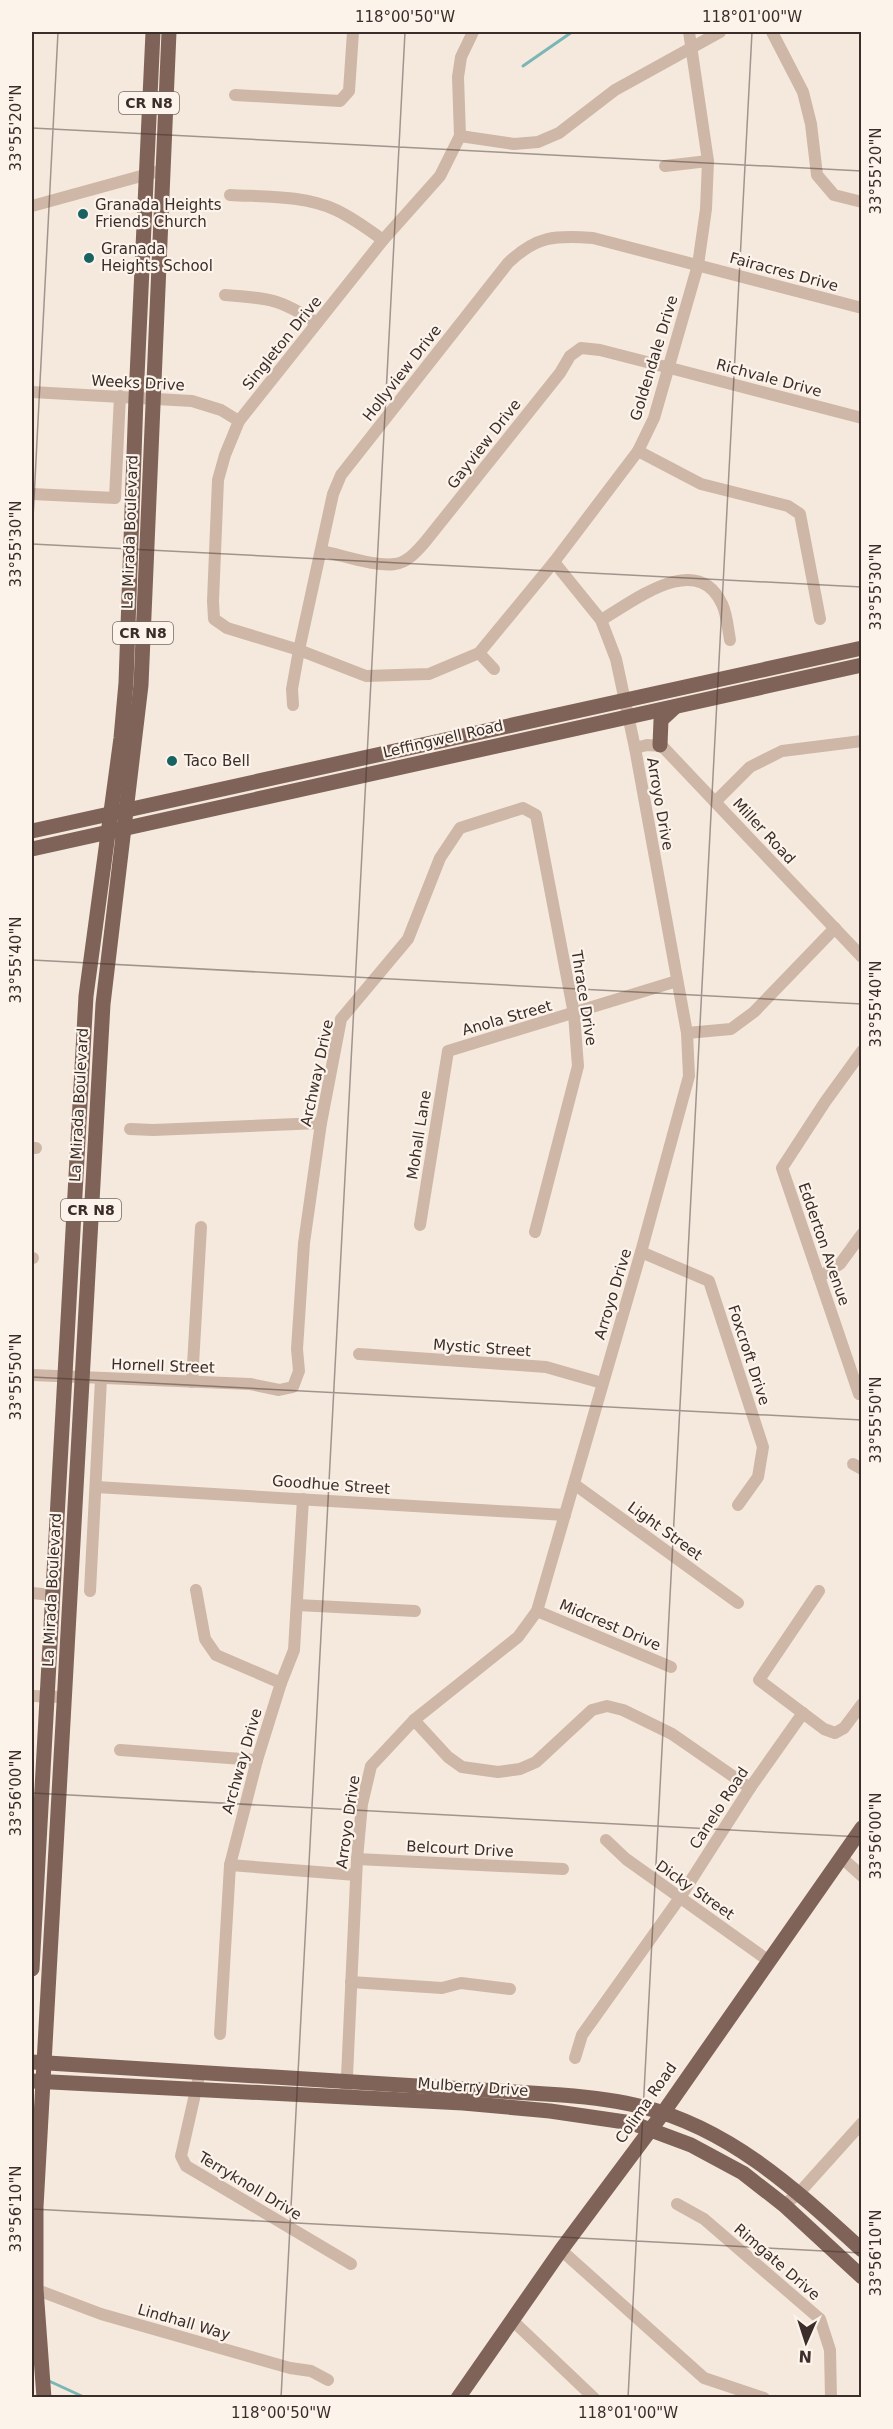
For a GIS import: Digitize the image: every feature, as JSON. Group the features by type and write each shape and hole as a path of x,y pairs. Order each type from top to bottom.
{"main road":[{"name":"La Mirada Boulevard","path":"32,1969 39,1696 52,1595 86,996 121,738 126,683 136,398 153,32"},
{"name":"La Mirada Boulevard","path":"43,2383 34,2288 38,2062 65,1697 103,1004 141,685 169,32"},
{"name":"Leffingwell Road","path":"32,831 861,648"},
{"name":"Leffingwell Road","path":"32,849 861,665"},
{"path":"660,745 661,720 676,706"},
{"name":"Colima Road","path":"458,2397 561,2250 663,2113 861,1828"},
{"name":"Mulberry Drive","path":"38,2062 605,2099 686,2121 737,2146 799,2193 861,2250"},
{"name":"Mulberry Drive","path":"37,2081 463,2103 550,2111 632,2123 691,2145 743,2173 784,2205 861,2277"}],"street":[{"path":"235,95 340,101 350,91 353,32"},
{"name":"Singleton Drive","path":"299,650 227,628 214,619 218,480 225,455 239,421 383,240 440,176 460,136 458,77 461,57 473,32"},
{"name":"Goldendale Drive","path":"299,650 366,676 429,674 479,653 554,562 638,451 654,418 670,368 698,265 706,209 708,161 689,32"},
{"path":"460,136 514,144 538,142 558,133 615,90 720,32"},
{"path":"772,32 803,92 811,124 817,176 834,195 861,202"},
{"path":"665,166 708,161"},
{"path":"32,206 163,170"},
{"path":"230,195 312,202 334,209 355,220 383,240"},
{"name":"Hollyview Drive","path":"293,705 292,689 299,650 333,494 341,475 508,263 524,248 543,239 567,236 593,238 698,265"},
{"name":"Fairacres Drive","path":"698,265 861,308"},
{"path":"225,295 279,301 317,323"},
{"name":"Gayview Drive","path":"321,551 382,563 397,564 410,557 425,542 532,409 570,356 581,348 600,350 670,368"},
{"name":"Richvale Drive","path":"670,368 861,418"},
{"name":"Weeks Drive","path":"32,392 192,400 220,410 239,421"},
{"path":"32,494 115,498 120,396"},
{"path":"638,451 701,484 788,506 800,514 820,620"},
{"name":"Arroyo Drive","path":"346,2098 357,1859 363,1804 371,1766 414,1720 518,1636 537,1611 641,1252 689,1076 687,1033 635,748 616,658 601,620 554,562"},
{"path":"601,620 666,582 682,579 698,580 714,591 722,605 730,640"},
{"path":"479,653 494,669"},
{"path":"715,802 750,767 782,751 861,741"},
{"path":"635,748 660,745"},
{"name":"Miller Road","path":"660,745 861,957"},
{"name":"Thrace Drive","path":"523,808 537,815 574,1014 578,1066 535,1232"},
{"name":"Archway Drive","path":"293,1387 299,1371 297,1349 304,1243 321,1123 341,1019 408,939 440,858 460,828 523,808"},
{"path":"687,1033 731,1029 754,1012 835,928"},
{"name":"Anola Street","path":"448,1051 677,981"},
{"name":"Mohall Lane","path":"420,1225 448,1051"},
{"name":"Edderton Avenue","path":"859,1395 782,1168 861,1051"},
{"path":"130,1129 321,1123"},
{"path":"192,1382 201,1227"},
{"path":"819,1276 840,1264 861,1234"},
{"name":"Foxcroft Drive","path":"641,1252 709,1281 763,1447 758,1477 738,1505"},
{"name":"Mystic Street","path":"358,1354 546,1367 602,1383"},
{"name":"Hornell Street","path":"32,1375 250,1384 279,1390 293,1387"},
{"path":"90,1591 101,1378"},
{"name":"Light Street","path":"574,1484 738,1603"},
{"name":"Goodhue Street","path":"96,1487 565,1515"},
{"name":"Archway Drive","path":"220,2034 230,1865 257,1760 281,1683 294,1650 303,1498"},
{"path":"196,1590 205,1640 216,1654 281,1683"},
{"path":"819,1591 759,1680 824,1729 835,1733 844,1728 861,1704"},
{"path":"32,1593 52,1595"},
{"path":"297,1605 416,1611"},
{"name":"Midcrest Drive","path":"537,1611 671,1667"},
{"path":"39,1696 65,1697"},
{"path":"414,1720 448,1757 462,1767 498,1772 520,1769 536,1762 592,1710 607,1706 623,1710 672,1734 750,1788"},
{"name":"Canelo Road","path":"575,2058 582,2035 679,1899 750,1788 803,1713"},
{"path":"120,1750 257,1760"},
{"name":"Dicky Street","path":"606,1840 626,1859 679,1899 769,1961"},
{"path":"842,1858 861,1876"},
{"name":"Belcourt Drive","path":"357,1859 563,1869"},
{"path":"230,1865 356,1875"},
{"path":"351,1982 442,1988 461,1983 510,1989"},
{"name":"Terryknoll Drive","path":"200,2072 181,2156 186,2166 351,2264"},
{"path":"784,2205 799,2193 861,2123"},
{"name":"Rimgate Drive","path":"677,2204 704,2218 819,2319 830,2350 831,2397"},
{"path":"561,2250 704,2378 764,2397"},
{"name":"Lindhall Way","path":"34,2288 102,2314 290,2368 311,2371 328,2380"},
{"path":"513,2321 594,2397"}],"waterway":[{"path":"523,66 572,32"},
{"path":"49,2381 86,2398"}],"place":[{"name":"Granada Heights Friends Church","path":"83,214"},
{"name":"Granada Heights School","path":"89,258"},
{"name":"Taco Bell","path":"172,761"}]}
